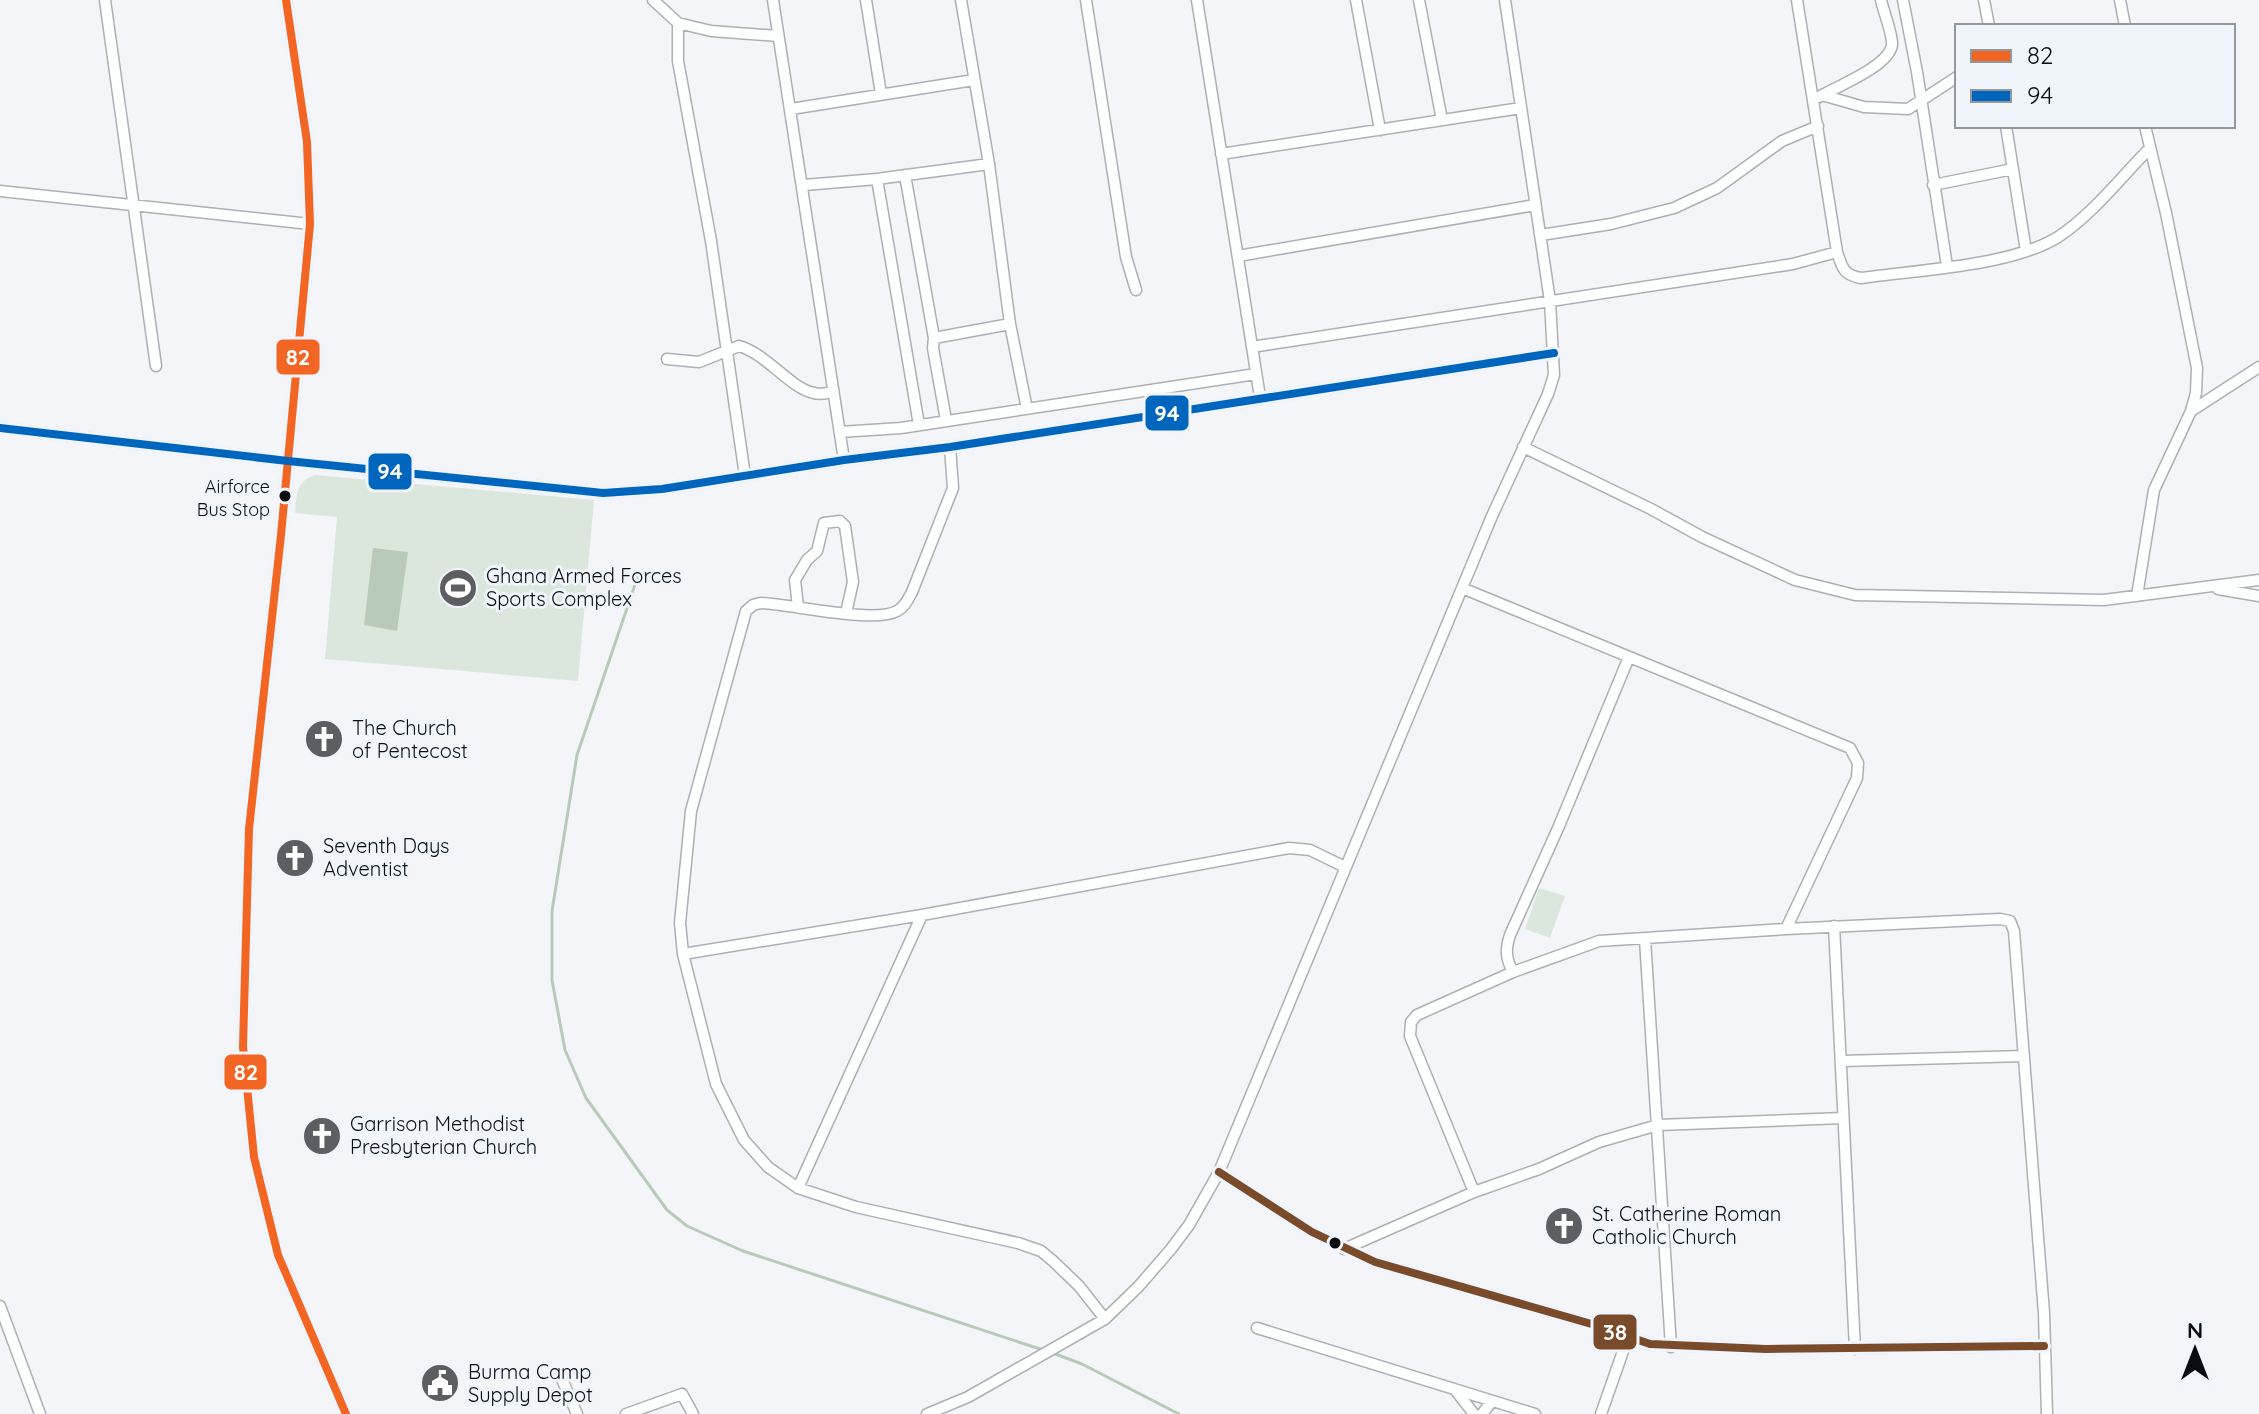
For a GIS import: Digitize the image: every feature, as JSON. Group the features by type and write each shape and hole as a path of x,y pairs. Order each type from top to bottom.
{"street":[{"path":"105,0 156,366"},
{"path":"286,0 307,142 310,224 249,829 243,1047 254,1157 278,1255 346,1414"},
{"path":"653,0 678,23 711,31 778,36"},
{"path":"773,0 804,185 806,218 844,460"},
{"path":"866,0 881,94"},
{"path":"961,0 989,164 1010,324 1027,409"},
{"path":"1086,0 1119,217 1136,290"},
{"path":"1197,0 1260,397"},
{"path":"1356,0 1380,130"},
{"path":"1419,0 1442,120"},
{"path":"927,1414 968,1397 1105,1319 1139,1286 1189,1225 1219,1172 1462,588 1548,394 1554,375 1550,301 1505,0"},
{"path":"1797,0 1818,98 1818,126 1837,252 1843,271 1850,276 1861,278 1993,260 2040,247 2071,228 2150,148"},
{"path":"1818,98 1884,60 1892,44 1881,0"},
{"path":"1903,0 1947,266"},
{"path":"1984,0 1989,24"},
{"path":"2120,0 2125,24"},
{"path":"678,23 678,61 728,350 745,476"},
{"path":"1818,98 1883,109 1908,109 1955,78"},
{"path":"791,109 974,80"},
{"path":"1221,154 1521,108"},
{"path":"1541,235 1611,224 1674,208 1717,188 1782,141 1818,126"},
{"path":"2006,128 2026,251"},
{"path":"2137,596 2154,490 2191,411 2196,393 2197,368 2175,254 2145,128"},
{"path":"804,185 989,164"},
{"path":"1933,185 2013,169"},
{"path":"905,175 946,420"},
{"path":"877,179 919,425"},
{"path":"0,191 310,224"},
{"path":"1238,256 1535,205"},
{"path":"1252,347 1793,264 1837,252"},
{"path":"934,338 1010,324"},
{"path":"667,359 699,362 739,346 749,349 813,393 833,392"},
{"path":"0,428 603,493 662,489 844,460 950,447 1554,353"},
{"path":"2191,411 2259,367"},
{"path":"840,432 919,425 1256,374"},
{"path":"950,447 953,488 905,604 896,612 885,615 846,613 760,603 753,605 742,621 691,811 680,923 683,954 708,1058 729,1114 744,1140 768,1167 798,1188 856,1207 1018,1243 1041,1251 1079,1286 1105,1319"},
{"path":"1523,447 1795,580 1855,595 2104,600 2259,580"},
{"path":"798,607 795,588 797,574 817,551 824,523 840,521 845,526 853,574 846,613"},
{"path":"2208,587 2259,596"},
{"path":"1462,588 1850,748 1858,763 1857,778 1786,929"},
{"path":"1513,972 1507,961 1506,948 1510,935 1629,657"},
{"path":"683,954 922,915 1289,848 1310,850 1345,867"},
{"path":"798,1188 922,915"},
{"path":"1474,1192 1409,1028 1417,1015 1513,972 1590,943 1834,926 2010,921 2014,931 2042,1287 2047,1414"},
{"path":"1834,926 1855,1349"},
{"path":"1645,939 1671,1347"},
{"path":"1842,1061 2024,1056"},
{"path":"1344,1249 1599,1142 1658,1125 1843,1118"},
{"path":"1219,1172 1312,1232 1375,1262 1595,1325 1650,1344 1671,1347 1855,1349 2044,1346"},
{"path":"0,1306 40,1414"},
{"path":"1257,1328 1535,1414"},
{"path":"1601,1414 1628,1337"},
{"path":"561,1377 577,1414"},
{"path":"1455,1390 1474,1414"},
{"path":"626,1414 682,1394 693,1414"},
{"path":"1482,1414 1492,1401"}],"shaded area":[{"name":"Ghana Armed Forces Sports Complex","path":"315,475 594,500 578,681 325,659 337,517 295,513 300,485"},
{"path":"373,548 408,552 397,631 364,625"},
{"path":"1539,888 1565,896 1550,938 1525,929"}],"waterway":[{"path":"638,576 577,755 552,911 552,980 565,1050 586,1098 667,1210 687,1226 743,1251 1043,1350"},
{"path":"1050,1352 1082,1364 1179,1414"}],"transit line":[{"name":"82","path":"286,0 307,142 310,224 249,829 243,1047 254,1157 278,1255 346,1414"},
{"name":"94","path":"0,428 603,493 662,489 844,460 950,447 1554,353"},
{"name":"38","path":"1219,1172 1312,1232 1375,1262 1595,1325 1650,1344 1766,1349 2044,1346"}],"place":[{"name":"Airforce Bus Stop","path":"285,496"},
{"name":"Ghana Armed Forces Sports Complex","path":"458,588"},
{"name":"The Church of Pentecost","path":"324,739"},
{"name":"Seventh Days Adventist","path":"295,858"},
{"name":"Garrison Methodist Presbyterian Church","path":"322,1136"},
{"name":"St. Catherine Roman Catholic Church","path":"1564,1226"},
{"name":"Burma Camp Supply Depot","path":"440,1383"}]}
